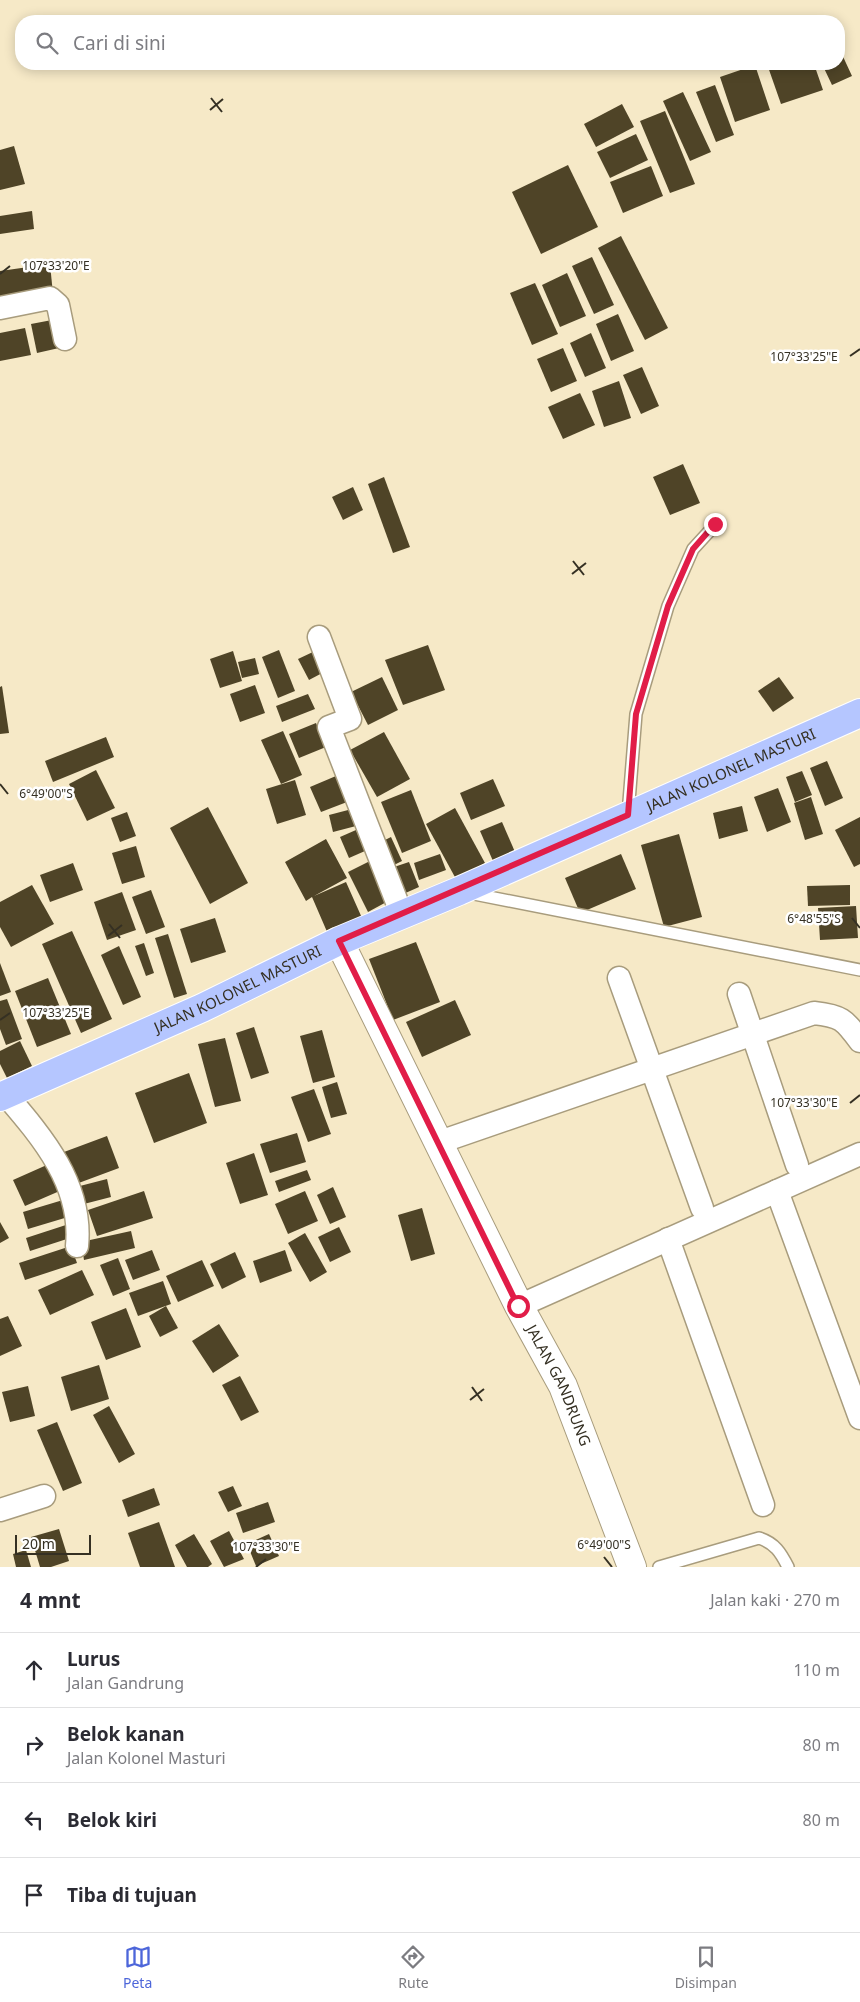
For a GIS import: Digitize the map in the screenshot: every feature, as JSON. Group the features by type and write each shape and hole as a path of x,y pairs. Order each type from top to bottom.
{"main road":[{"name":"JALAN KOLONEL MASTURI","path":"3,1096 202,1008 339,941 458,891 860,713"}],"street":[{"path":"0,308 50,298 58,305 65,339"},
{"path":"319,637 350,720 329,727 402,915"},
{"name":"JALAN GANDRUNG","path":"339,941 518,1306 563,1386 632,1567"},
{"path":"619,978 702,1208"},
{"path":"739,994 754,1033 797,1165"},
{"path":"437,1142 814,1013 835,1015 846,1022 860,1041"},
{"path":"3,1096 48,1146 67,1180 75,1207 79,1232 77,1246"},
{"path":"518,1306 860,1154"},
{"path":"776,1191 860,1418"},
{"path":"668,1239 763,1505"},
{"path":"0,1510 44,1496"}],"lane":[{"path":"628,815 636,714 668,606 693,549 715,524"},
{"path":"458,891 513,900 860,970"},
{"path":"659,1567 759,1538 769,1541 780,1551 788,1567"}],"building":[{"path":"845,61 852,76 832,85 825,70 845,70"},
{"path":"740,70 757,70 770,110 735,122 720,77"},
{"path":"769,70 816,70 823,90 781,104"},
{"path":"715,85 734,135 716,142 696,92"},
{"path":"683,92 711,152 690,161 663,101"},
{"path":"622,104 634,127 596,147 584,124"},
{"path":"665,111 695,184 670,193 640,121"},
{"path":"636,134 648,160 610,178 597,152"},
{"path":"14,146 25,184 0,190 0,150"},
{"path":"568,165 598,227 541,254 512,192"},
{"path":"651,166 663,196 623,213 610,182"},
{"path":"32,211 34,229 0,234 0,216"},
{"path":"621,236 668,328 645,340 598,248"},
{"path":"592,257 614,305 594,314 572,266"},
{"path":"50,264 53,294 0,301 0,271"},
{"path":"567,273 586,316 560,327 542,285"},
{"path":"535,283 558,334 532,345 510,293"},
{"path":"618,314 634,351 611,361 596,324"},
{"path":"52,320 59,348 37,353 31,324"},
{"path":"25,328 31,355 0,361 0,333"},
{"path":"591,333 606,368 585,377 570,343"},
{"path":"563,348 577,381 551,392 537,359"},
{"path":"642,367 659,406 641,414 623,375"},
{"path":"619,381 631,418 604,427 592,391"},
{"path":"580,393 595,425 563,439 548,407"},
{"path":"683,464 700,503 670,515 653,477"},
{"path":"384,477 410,547 393,553 368,484"},
{"path":"353,487 363,510 343,520 332,497"},
{"path":"428,645 445,690 403,705 385,660"},
{"path":"279,650 295,691 278,698 262,657"},
{"path":"233,651 242,681 220,688 210,659"},
{"path":"315,651 326,671 309,680 298,659"},
{"path":"255,658 259,674 242,678 238,662"},
{"path":"382,677 398,710 368,725 351,692"},
{"path":"779,677 794,698 773,712 758,691"},
{"path":"255,685 265,713 240,722 230,694"},
{"path":"2,686 9,733 0,734 0,687"},
{"path":"308,694 315,709 282,722 276,706"},
{"path":"316,723 326,747 299,758 289,734"},
{"path":"283,731 302,775 281,784 261,740"},
{"path":"384,732 410,779 377,797 350,750"},
{"path":"106,737 114,757 53,782 45,761"},
{"path":"827,761 843,798 825,806 810,768"},
{"path":"96,770 115,808 87,821 69,784"},
{"path":"802,771 812,795 795,802 786,777"},
{"path":"336,776 347,802 321,812 310,787"},
{"path":"493,779 505,806 471,820 460,793"},
{"path":"295,780 306,815 277,824 266,789"},
{"path":"778,788 791,822 767,832 754,797"},
{"path":"411,790 431,841 402,853 381,802"},
{"path":"811,797 823,834 805,840 794,803"},
{"path":"742,806 748,831 719,839 713,813"},
{"path":"208,807 248,883 210,904 170,828"},
{"path":"455,808 485,863 456,879 426,824"},
{"path":"352,809 356,826 333,832 329,815"},
{"path":"127,812 136,836 120,842 111,818"},
{"path":"860,817 860,864 854,867 835,830"},
{"path":"502,822 515,852 493,861 480,831"},
{"path":"356,830 365,851 349,858 340,837"},
{"path":"679,834 702,917 664,927 641,845"},
{"path":"391,837 402,861 390,867 379,843"},
{"path":"326,839 347,878 314,896 346,882 362,918 328,934 312,897 306,901 285,862"},
{"path":"136,846 145,877 122,884 112,853"},
{"path":"440,854 446,870 419,880 414,863"},
{"path":"621,854 636,889 580,913 565,878"},
{"path":"372,860 392,899 368,912 348,872"},
{"path":"409,862 419,887 401,895 391,868"},
{"path":"73,863 83,890 50,902 40,875"},
{"path":"32,885 54,924 11,947 0,927 0,902"},
{"path":"850,885 850,905 808,906 807,886"},
{"path":"151,890 165,927 146,934 132,897"},
{"path":"122,892 136,930 107,940 94,902"},
{"path":"856,906 858,938 820,940 818,908"},
{"path":"215,918 226,952 191,963 180,929"},
{"path":"72,931 112,1019 81,1033 42,944"},
{"path":"168,934 187,994 174,998 155,938"},
{"path":"416,942 440,1002 393,1020 369,959"},
{"path":"144,943 154,973 146,976 135,946"},
{"path":"119,946 141,997 123,1005 101,955"},
{"path":"0,963 11,992 0,996"},
{"path":"48,978 71,1034 37,1047 15,991"},
{"path":"7,999 22,1039 6,1045 0,1029 0,1001"},
{"path":"455,1000 471,1035 422,1057 406,1022"},
{"path":"254,1027 269,1073 251,1079 236,1033"},
{"path":"322,1030 335,1077 313,1083 300,1036"},
{"path":"225,1038 241,1101 215,1107 198,1044"},
{"path":"20,1041 32,1066 7,1078 0,1064 0,1051"},
{"path":"189,1073 207,1123 154,1143 135,1093"},
{"path":"337,1082 347,1114 331,1118 322,1087"},
{"path":"314,1089 331,1134 308,1142 291,1097"},
{"path":"297,1133 306,1162 270,1173 260,1144"},
{"path":"107,1136 119,1168 76,1184 64,1152"},
{"path":"254,1153 268,1195 240,1204 226,1163"},
{"path":"49,1164 62,1190 25,1206 13,1180"},
{"path":"307,1170 311,1180 279,1192 275,1181"},
{"path":"107,1179 111,1197 80,1205 76,1187"},
{"path":"333,1187 346,1217 330,1224 317,1195"},
{"path":"144,1191 153,1218 97,1236 88,1210"},
{"path":"305,1191 318,1221 288,1234 275,1204"},
{"path":"63,1200 68,1217 28,1229 23,1212"},
{"path":"422,1208 435,1254 411,1261 398,1215"},
{"path":"0,1222 9,1238 0,1243"},
{"path":"72,1223 76,1236 30,1251 26,1238"},
{"path":"339,1227 351,1252 330,1262 318,1237"},
{"path":"131,1231 135,1248 84,1260 81,1242"},
{"path":"305,1233 327,1272 310,1282 288,1243"},
{"path":"71,1246 77,1263 25,1280 19,1263"},
{"path":"152,1250 160,1270 133,1280 125,1260"},
{"path":"285,1250 292,1271 260,1283 253,1261"},
{"path":"235,1252 246,1277 222,1289 210,1264"},
{"path":"118,1258 130,1289 113,1296 100,1265"},
{"path":"202,1260 214,1286 178,1302 166,1276"},
{"path":"82,1270 94,1295 50,1315 38,1290"},
{"path":"163,1281 171,1304 138,1316 129,1293"},
{"path":"166,1306 178,1328 160,1337 149,1316"},
{"path":"126,1308 141,1347 106,1360 91,1322"},
{"path":"8,1316 22,1346 0,1356 0,1319"},
{"path":"219,1324 239,1356 213,1373 192,1341"},
{"path":"99,1365 109,1399 71,1411 61,1377"},
{"path":"240,1376 259,1412 241,1421 222,1385"},
{"path":"28,1386 35,1416 10,1422 2,1392"},
{"path":"109,1406 135,1454 119,1463 93,1415"},
{"path":"57,1422 82,1483 63,1491 37,1430"},
{"path":"233,1486 242,1506 228,1512 218,1492"},
{"path":"154,1488 160,1505 128,1517 122,1500"},
{"path":"268,1502 275,1522 243,1533 236,1513"},
{"path":"159,1522 175,1567 140,1567 128,1533"},
{"path":"59,1529 69,1561 51,1567 40,1567 31,1537"},
{"path":"229,1531 244,1559 224,1567 210,1541"},
{"path":"194,1534 212,1564 208,1567 187,1567 175,1545"},
{"path":"269,1534 279,1556 256,1566 247,1544"},
{"path":"26,1550 31,1567 16,1567 13,1554"}],"route":[{"path":"518,1306 339,941 458,891 628,815 636,714 668,606 693,549 715,524"}]}
